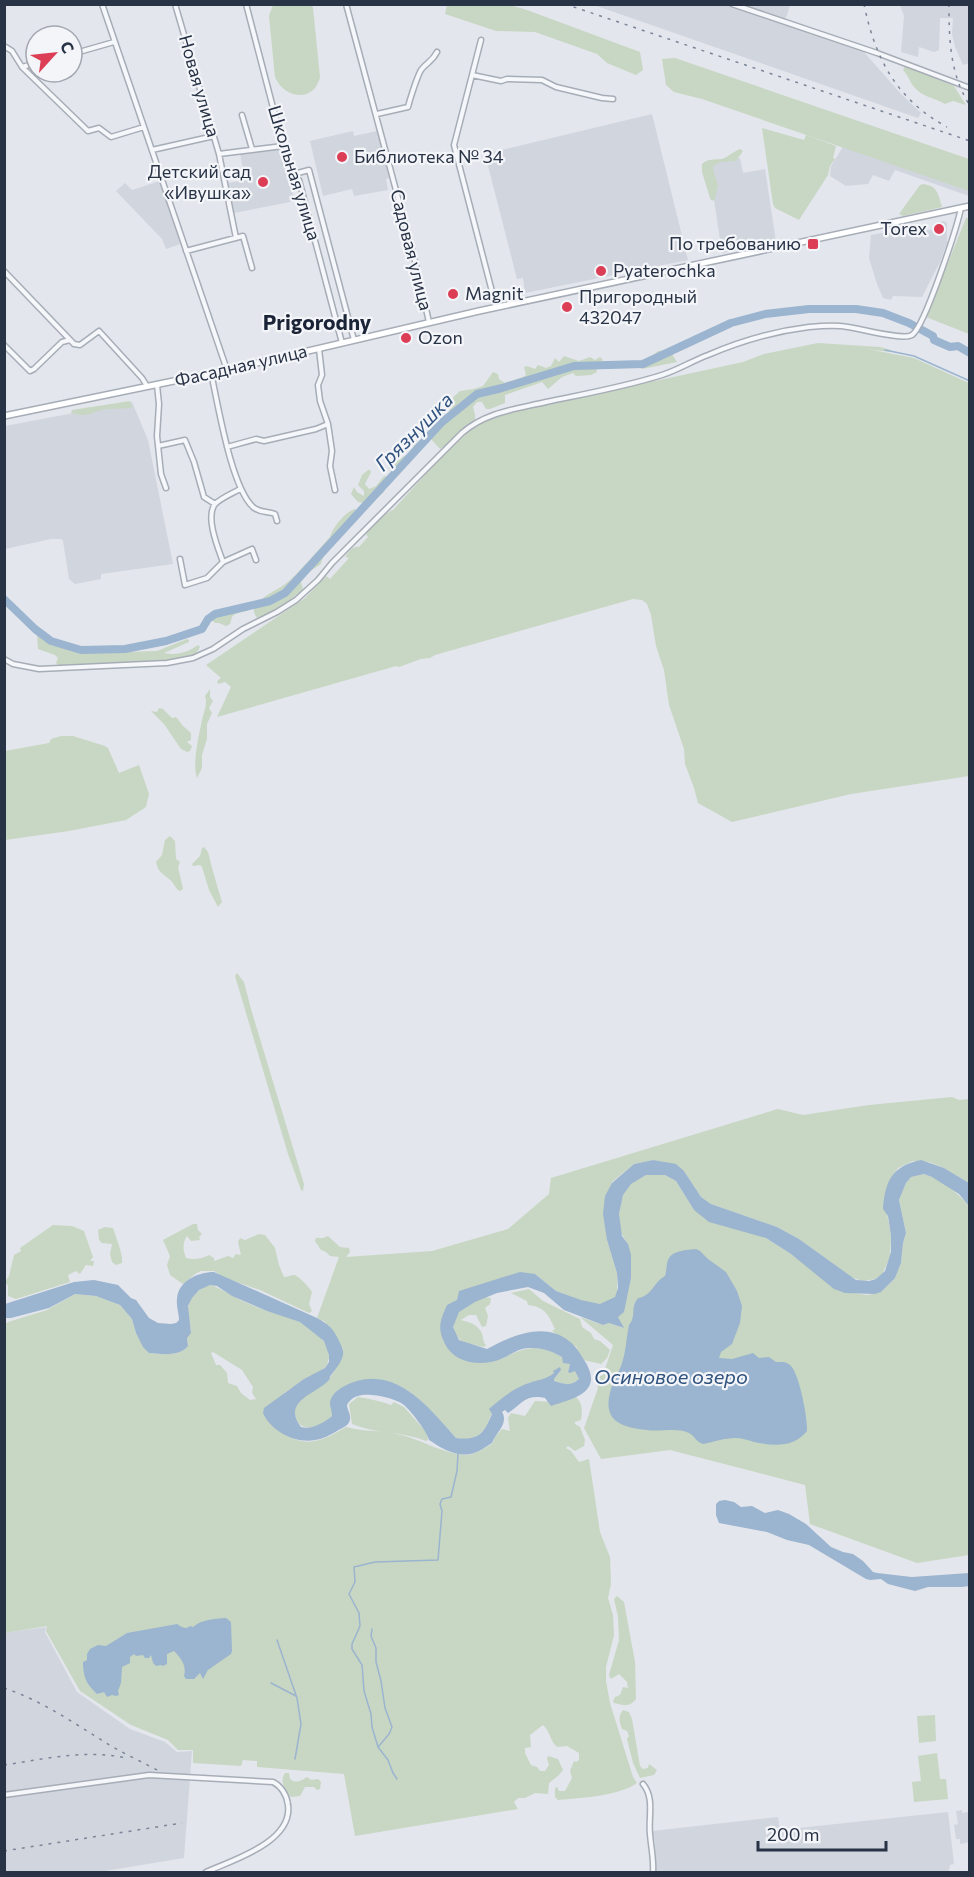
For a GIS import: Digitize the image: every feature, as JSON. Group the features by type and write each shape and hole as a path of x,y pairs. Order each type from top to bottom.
{"main road":[{"name":"Фасадная улица","path":"4,416 227,370 496,307 969,206"}],"street":[{"path":"102,4 227,370"},
{"name":"Новая улица","path":"175,4 219,154 236,238"},
{"name":"Школьная улица","path":"246,4 283,146 294,174 299,180 342,343"},
{"name":"Садовая улица","path":"346,4 415,261 429,322"},
{"path":"732,4 878,53 969,88"},
{"path":"481,40 454,145 496,307"},
{"path":"84,51 114,42"},
{"path":"4,46 12,51 22,67 88,131 99,128 111,137 144,127"},
{"path":"376,114 408,107 421,70 431,62 437,52"},
{"path":"472,75 501,81 519,78 542,80 556,87 613,99"},
{"path":"242,115 252,149"},
{"path":"152,150 214,136"},
{"path":"219,154 283,146"},
{"path":"294,174 309,170 354,340"},
{"path":"4,659 13,664 39,669 166,663 200,656 296,600 462,433 482,418 662,375 710,354 783,331 840,326 866,329 897,337 914,334 924,315 947,255 961,208"},
{"path":"186,251 243,236 252,268"},
{"path":"4,271 74,344 80,345 99,331 142,378 147,387"},
{"path":"4,345 30,371 62,342 70,340"},
{"path":"319,349 322,375 318,385 328,424 331,448 330,466 335,490"},
{"path":"211,373 227,447 240,489 253,507 263,513 275,514 277,521"},
{"path":"157,385 158,446 161,474 166,488"},
{"path":"227,447 256,439 264,441 328,424"},
{"path":"158,446 185,440 204,497 215,504"},
{"path":"223,562 212,529 212,511 215,504 240,489"},
{"path":"180,559 185,585 207,578 223,562 252,549 256,560"},
{"path":"4,1795 149,1775 277,1784 288,1802 285,1825 271,1840 254,1851 206,1872"},
{"path":"643,1784 647,1789 651,1810 649,1826 653,1872"}],"shaded area":[{"path":"594,5 790,5 784,24 863,51 921,113 918,118"},
{"path":"900,5 969,5 969,63 963,65 955,47 952,34 953,18 940,18 939,50 934,52 919,47 918,57 901,52 904,16"},
{"path":"652,114 688,260 525,293 523,278 517,279 485,154"},
{"path":"353,131 354,136 377,131 389,178 386,179 388,190 354,196 352,189 323,196 310,141"},
{"path":"846,142 969,186 969,196 895,170 889,181 873,175 868,184 846,186 830,176 831,166"},
{"name":"Детский сад «Ивушка»","path":"280,148 295,201 234,213 228,183 245,180 240,154"},
{"path":"740,158 743,173 765,169 776,242 722,253 714,200 713,163"},
{"path":"160,181 180,244 166,249 162,239 116,191 125,183 132,190"},
{"path":"940,222 947,223 947,243 922,297 893,296 891,300 883,298 869,258 871,235 898,230 899,236 940,228"},
{"path":"132,402 148,440 173,564 101,574 101,579 75,584 69,579 61,539 5,549 5,426"},
{"path":"46,1627 45,1632 77,1692 130,1729 165,1742 177,1752 192,1751 184,1858 99,1872 5,1872 4,1633"},
{"path":"962,1810 962,1813 969,1812 970,1841 960,1844 960,1839 956,1839 954,1825 958,1824 956,1811"},
{"path":"948,1812 954,1864 950,1865 949,1872 656,1872 655,1842 652,1831 778,1817 780,1830"}],"green space":[{"path":"273,5 312,5 320,77 312,91 305,94 292,94 279,84 275,77 269,16"},
{"path":"447,5 510,5 527,10 640,52 643,70 636,75 607,63 597,54 535,32 496,31 445,14"},
{"path":"675,58 969,159 969,191 702,99 674,92 666,85 662,59"},
{"path":"905,66 954,86 966,105 953,101 945,104 921,93 914,87 903,70"},
{"path":"762,128 804,140 806,135 836,146 833,158 835,159 828,175 799,220 775,208 773,204"},
{"path":"740,149 743,151 736,161 721,162 713,166 718,185 715,199 712,201 702,172 702,164 709,160 722,159"},
{"path":"920,185 935,189 942,207 903,216 899,214"},
{"path":"966,218 970,218 969,334 926,317"},
{"path":"818,343 880,347 891,350 890,352 867,349 914,358 969,383 969,776 851,794 732,822 698,803 685,764 684,749 669,705 664,670 656,646 651,615 647,604 642,600 633,599 217,717 231,687 225,682 218,684 217,681 221,678 206,665 305,598 326,576 330,579 349,558 345,557 349,551 359,547 368,537 366,534 371,528 393,510 435,464 478,423 516,411 743,362 764,354"},
{"path":"658,351 670,351 677,362 642,369 639,367"},
{"path":"564,356 579,361 590,357 595,360 600,357 603,360 596,367 597,372 591,375 576,376 573,373 562,377 548,389 542,382 505,395 505,403 490,409 486,409 482,402 477,402 473,407 475,419 445,446 440,449 431,439 406,466 395,467 395,470 391,471 388,467 412,451 414,445 428,435 434,423 440,423 445,418 450,411 449,401 460,391 483,386 493,372 498,374 499,379 505,383 526,375 524,367 535,369 538,365 546,368 551,366 555,358 559,362"},
{"path":"130,401 132,408 103,410 82,415 71,413 72,410"},
{"path":"368,470 371,472 365,484 369,489 376,486 384,476 390,481 383,493 368,504 358,502 351,494 354,487 364,496 364,491 358,485 362,475"},
{"path":"355,509 357,512 354,519 327,552 321,564 309,572 301,582 303,589 275,612 261,619 257,618 254,612 256,605 264,597 286,584 330,537 340,520"},
{"path":"242,604 250,606 251,609 234,615 230,624 226,626 215,623 211,619 214,613 218,613 222,608 230,610"},
{"path":"37,634 65,647 97,653 157,651 187,639 189,642 164,653 178,654 198,645 200,647 196,654 173,660 129,664 58,665 56,663 58,658 55,655 38,649"},
{"path":"210,689 210,697 213,701 209,708 212,713 207,724 202,768 197,778 196,749 206,705 205,696"},
{"path":"159,708 172,718 176,717 191,733 191,740 187,742 192,746 190,751 181,749 164,724 151,711 157,712"},
{"path":"73,736 105,746 119,773 139,765 149,794 146,807 126,820 5,840 5,751 49,743 51,739"},
{"path":"170,836 175,841 176,859 180,862 178,867 183,889 180,891 161,872 156,862 162,855 165,840"},
{"path":"204,847 208,852 222,902 218,907 209,890 202,867 192,864 200,856"},
{"path":"237,973 244,982 304,1184 303,1191 288,1154 235,976"},
{"path":"952,1097 959,1100 969,1099 969,1183 929,1162 913,1161 898,1168 889,1182 887,1213 891,1236 890,1257 882,1275 876,1279 862,1281 851,1277 799,1239 777,1227 711,1204 701,1197 684,1171 653,1160 634,1164 612,1182 607,1240 617,1273 617,1298 602,1305 582,1301 556,1291 535,1274 457,1300 443,1341 502,1359 528,1349 545,1349 570,1363 568,1372 575,1371 579,1379 569,1384 554,1381 561,1370 548,1379 528,1383 492,1413 486,1427 479,1435 469,1440 456,1438 431,1410 404,1388 373,1379 356,1382 337,1391 333,1414 326,1421 309,1427 303,1426 296,1418 297,1404 329,1379 343,1349 325,1322 317,1318 339,1257 330,1256 321,1250 315,1241 316,1238 328,1236 340,1247 349,1248 350,1252 346,1257 432,1251 508,1229 549,1194 551,1178 778,1109 803,1115 869,1105"},
{"path":"924,1174 949,1187 969,1206 969,1555 917,1563 810,1524 805,1485 670,1450 601,1459 584,1428 598,1388 598,1377 603,1375 613,1345 580,1317 603,1325 609,1323 623,1328 618,1317 628,1244 620,1230 619,1216 625,1186 646,1175 665,1175 676,1181 694,1210 766,1238 840,1291 867,1295 881,1292 895,1278 901,1263 906,1233 899,1200 911,1177"},
{"path":"197,1224 202,1234 199,1237 200,1240 191,1241 187,1236 185,1239 184,1249 186,1258 189,1259 209,1255 214,1258 214,1261 228,1256 233,1258 236,1254 241,1255 238,1242 240,1238 245,1240 259,1234 265,1235 275,1248 284,1277 296,1276 312,1292 309,1304 312,1311 309,1313 260,1290 225,1278 214,1271 201,1271 183,1284 170,1275 167,1265 170,1256 163,1240"},
{"path":"53,1225 72,1226 84,1231 93,1257 90,1261 94,1261 93,1266 86,1265 80,1274 76,1271 68,1275 70,1282 16,1299 8,1296 8,1286 5,1282 9,1276 14,1255 21,1251 20,1248"},
{"path":"105,1227 113,1228 122,1263 116,1265 112,1262 110,1254 112,1244 102,1243 99,1240 98,1230"},
{"path":"206,1286 213,1286 238,1299 300,1322 324,1341 329,1354 325,1368 284,1393 288,1436 297,1440 317,1441 346,1427 394,1433 451,1453 467,1455 492,1444 502,1429 510,1431 508,1418 511,1413 525,1416 535,1401 554,1402 573,1393 582,1408 581,1420 575,1424 580,1427 585,1440 584,1446 575,1451 568,1446 566,1448 579,1462 589,1459 600,1532 610,1557 611,1584 608,1598 613,1615 614,1635 606,1667 606,1681 610,1703 633,1777 637,1783 610,1794 558,1800 555,1797 555,1788 565,1791 572,1778 570,1771 574,1761 579,1760 579,1753 567,1746 557,1747 543,1725 530,1735 531,1747 525,1748 525,1753 531,1765 540,1771 545,1771 549,1765 548,1756 558,1759 563,1770 549,1783 548,1794 535,1793 525,1798 518,1798 514,1802 518,1809 355,1836 344,1774 257,1767 257,1761 243,1760 241,1766 193,1763 193,1750 178,1750 168,1740 131,1725 80,1691 46,1631 47,1626 5,1633 4,1325 47,1310 75,1294 96,1296 120,1305 132,1319 136,1333 149,1353 175,1353 188,1346 187,1337 191,1332 188,1316 189,1303 198,1291","holes":["213,1352 242,1370 253,1387 252,1393 256,1399 250,1400 241,1393 237,1386 228,1383 227,1373 220,1365 216,1365 211,1353"]},
{"path":"529,1289 543,1301 580,1319 582,1327 610,1350 607,1358 601,1364 579,1359 576,1353 577,1347 552,1331 555,1329 545,1312 538,1307 528,1305 527,1301 511,1293"},
{"path":"483,1297 491,1298 490,1304 485,1308 488,1316 486,1326 482,1327 476,1315 469,1315 461,1320 478,1328 486,1345 484,1347 461,1340 455,1333 452,1319 459,1311"},
{"path":"358,1397 391,1405 394,1402 404,1407 427,1433 428,1440 352,1424 349,1404"},
{"path":"617,1596 624,1602 635,1662 636,1699 626,1705 613,1701 620,1695 623,1687 628,1688 627,1682 619,1674 611,1679 609,1675 619,1640 614,1599"},
{"path":"623,1710 629,1712 632,1719 640,1766 643,1769 648,1768 649,1764 657,1770 654,1775 640,1778 633,1763 627,1739 629,1736 620,1724"},
{"path":"935,1715 936,1741 919,1743 917,1716"},
{"path":"937,1753 940,1779 946,1779 948,1799 914,1802 912,1782 921,1781 918,1756"},
{"path":"285,1773 289,1773 290,1779 296,1782 307,1777 311,1780 318,1779 321,1782 320,1789 305,1787 300,1796 291,1797 283,1783"}],"water":[{"path":"653,1160 676,1164 684,1171 701,1197 711,1204 777,1227 799,1239 856,1280 876,1279 885,1271 891,1252 891,1236 888,1216 883,1209 884,1199 892,1176 903,1166 921,1160 944,1168 969,1183 969,1206 959,1194 932,1177 924,1174 911,1177 899,1200 906,1233 901,1263 895,1278 881,1292 875,1294 845,1293 834,1289 791,1254 766,1238 709,1222 694,1210 676,1181 665,1175 646,1175 631,1184 623,1195 619,1214 622,1236 628,1244 631,1255 631,1278 624,1312 618,1317 624,1328 609,1323 603,1325 564,1310 544,1293 528,1287 497,1293 459,1312 453,1327 459,1340 487,1349 517,1335 538,1331 549,1332 559,1335 574,1345 587,1366 591,1378 590,1385 585,1391 571,1399 551,1406 545,1398 533,1397 508,1413 505,1410 502,1412 503,1424 492,1443 465,1455 444,1449 429,1440 419,1422 404,1405 375,1395 363,1395 351,1399 347,1405 349,1423 324,1438 300,1440 278,1431 263,1413 264,1408 304,1379 325,1368 329,1362 329,1355 324,1341 300,1322 232,1296 217,1286 210,1285 199,1290 192,1298 188,1306 191,1333 187,1338 188,1346 175,1353 149,1353 136,1333 132,1319 120,1305 96,1296 75,1294 49,1308 5,1318 5,1304 74,1282 94,1280 118,1285 136,1300 149,1318 158,1323 176,1323 179,1320 177,1302 181,1287 196,1276 214,1272 317,1318 330,1327 337,1337 343,1349 342,1358 330,1379 297,1405 296,1418 301,1427 309,1428 325,1421 332,1416 331,1399 339,1390 354,1382 370,1379 385,1380 399,1385 424,1404 456,1438 475,1437 483,1431 492,1414 489,1409 516,1389 548,1377 560,1367 561,1370 554,1381 570,1384 579,1379 575,1371 568,1372 570,1364 563,1363 562,1357 543,1349 523,1349 486,1363 462,1360 449,1351 441,1333 441,1320 447,1305 457,1300 459,1291 520,1272 535,1274 556,1291 581,1300 600,1304 615,1297 618,1288 617,1273 607,1240 603,1214 605,1196 612,1183 634,1164"},
{"name":"Осиновое озеро","path":"696,1249 726,1272 737,1291 742,1306 740,1323 732,1344 721,1352 719,1358 732,1359 753,1353 759,1358 769,1357 776,1362 790,1365 797,1377 807,1425 807,1431 802,1437 790,1443 776,1445 735,1438 703,1444 684,1431 636,1429 619,1423 613,1418 608,1405 609,1395 623,1361 636,1301 650,1292 665,1276 668,1260 673,1254"},
{"path":"725,1500 741,1507 752,1506 765,1513 778,1510 789,1514 806,1524 831,1547 853,1554 873,1572 912,1577 969,1573 969,1586 928,1587 915,1591 888,1584 881,1579 866,1579 809,1545 767,1532 719,1523 716,1504"},
{"path":"226,1618 231,1622 231,1654 208,1670 203,1679 200,1673 194,1679 186,1679 183,1662 174,1651 167,1654 167,1664 163,1666 156,1666 151,1655 149,1658 134,1654 130,1657 130,1663 122,1667 119,1695 116,1696 107,1697 104,1692 97,1694 86,1679 83,1662 87,1660 90,1649 98,1645 106,1646 127,1633 177,1624 185,1628 193,1627 204,1621"}],"waterway":[{"name":"Грязнушка","path":"4,599 51,641 81,650 125,649 166,641 202,629 208,619 215,614 270,601 285,593 441,423 477,394 574,366 643,364 731,323 765,314 809,309 856,309 883,313 909,323 933,336 934,340 950,347 958,346 970,353"},
{"path":"885,350 914,356 970,381"},
{"path":"397,1779 388,1760 378,1747 364,1691 362,1665 352,1649 360,1626 359,1613 349,1594 355,1582 354,1567 375,1562 438,1560 442,1511 440,1504 442,1499 451,1497 458,1454"},
{"path":"372,1629 371,1636 376,1648 376,1662 385,1708 392,1727 379,1746"},
{"path":"277,1640 297,1698 301,1724 295,1759"},
{"path":"271,1683 296,1696"}],"railway":[{"path":"565,4 970,141"},
{"path":"864,4 875,43 891,76 914,104 947,127"},
{"path":"949,4 952,57 958,82 970,106"},
{"path":"4,1688 46,1707 111,1746 161,1772"},
{"path":"4,1765 96,1754 126,1758"},
{"path":"4,1851 182,1823"}],"place":[{"name":"Библиотека № 34","path":"342,157"},
{"name":"Детский сад «Ивушка»","path":"263,182"},
{"name":"Torex","path":"939,229"},
{"name":"По требованию","path":"813,244"},
{"name":"Pyaterochka","path":"601,271"},
{"name":"Magnit","path":"453,294"},
{"name":"Пригородный 432047","path":"567,307"},
{"name":"Ozon","path":"406,338"}],"district":[{"name":"Prigorodny","path":"317,323"}]}
